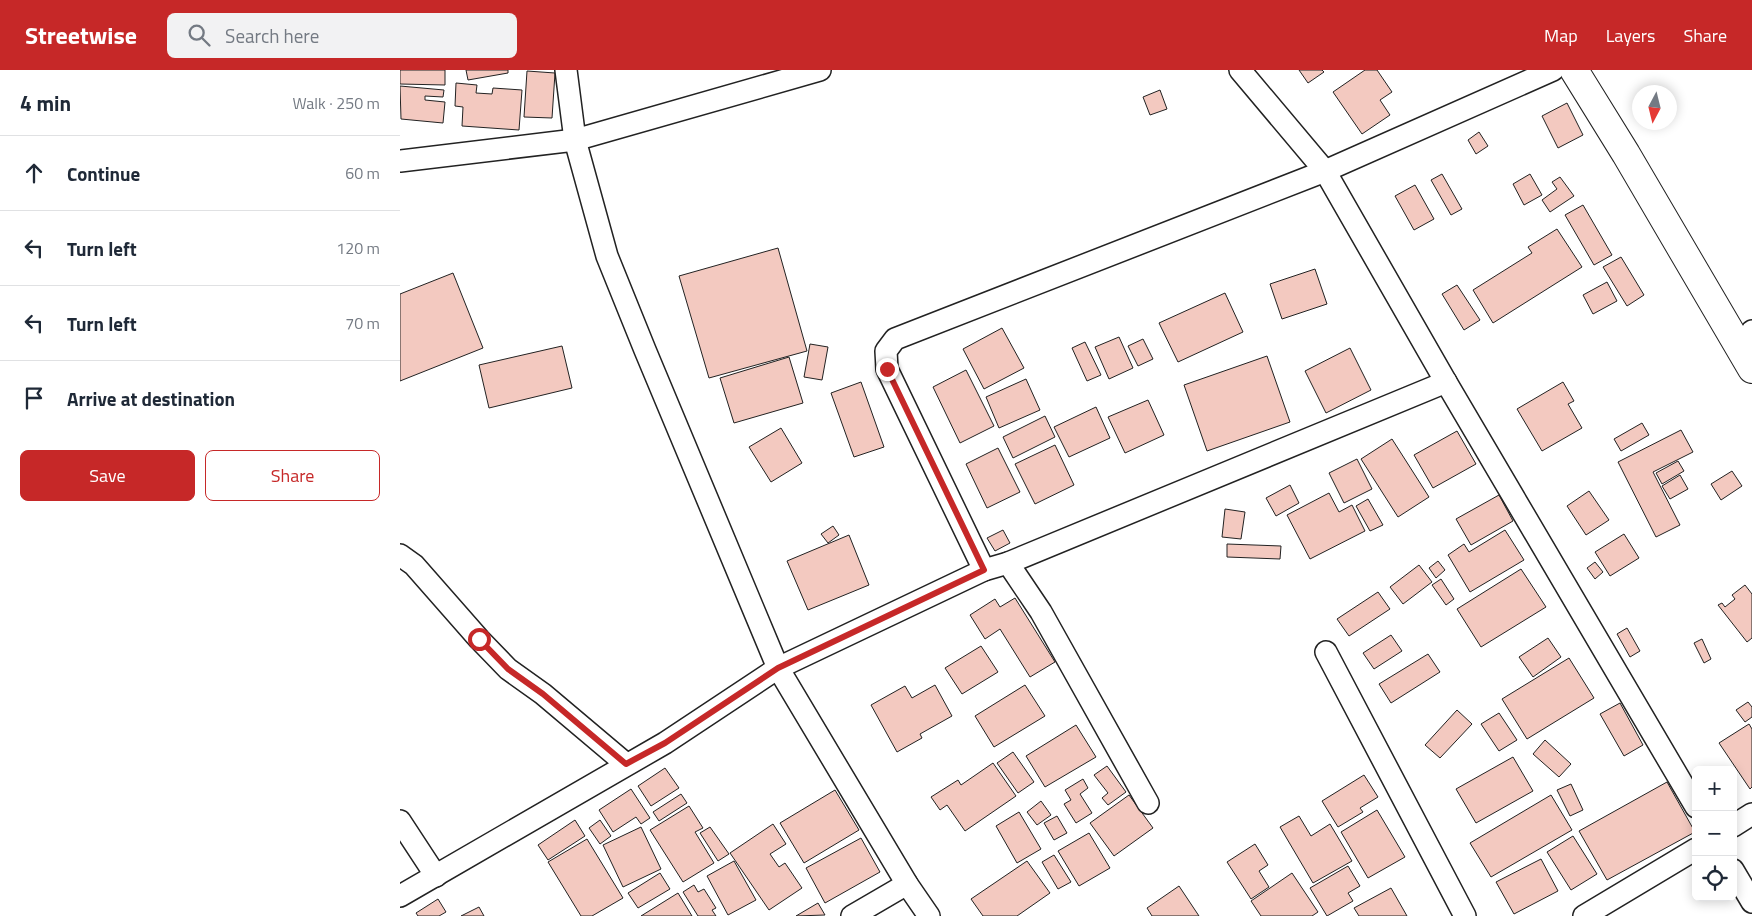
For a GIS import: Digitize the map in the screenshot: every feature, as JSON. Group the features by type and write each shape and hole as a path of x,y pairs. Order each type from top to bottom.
{"highway":[{"path":"1574,70 1749,351"}],"street":[{"path":"566,70 575,140 607,256 778,668 907,884 929,916"},
{"path":"400,161 575,140 820,70"},
{"path":"1240,70 1325,171 1446,382 1692,800"},
{"path":"984,570 887,369 886,352 895,339 1325,171 1553,70"},
{"path":"400,896 665,743 778,668 984,570 1008,563 1446,382"},
{"path":"400,554 414,565 508,669 543,694 626,764"},
{"path":"1008,563 1041,612 1148,803"},
{"path":"1326,652 1465,916"},
{"path":"1737,823 1752,814"},
{"path":"400,821 436,876"},
{"path":"1584,916 1692,851"},
{"path":"1737,877 1752,902"},
{"path":"852,916 907,884"}],"building":[{"path":"400,70 445,70 445,85 400,84"},
{"path":"466,70 508,70 508,73 468,80"},
{"path":"1299,70 1322,70 1324,72 1308,83"},
{"path":"1365,70 1377,70 1392,92 1380,100 1390,115 1362,134 1333,92"},
{"path":"527,71 555,73 552,118 524,117"},
{"path":"456,83 477,85 476,93 492,94 493,88 522,90 519,130 462,126 463,107 455,106"},
{"path":"400,86 444,90 443,97 425,96 425,100 445,102 443,123 401,119"},
{"path":"1160,90 1167,109 1150,115 1143,97"},
{"path":"1567,103 1583,135 1558,148 1542,116"},
{"path":"1479,132 1488,146 1476,154 1468,140"},
{"path":"1442,174 1462,209 1451,215 1431,180"},
{"path":"1530,174 1542,195 1524,205 1513,184"},
{"path":"1560,177 1574,196 1550,212 1542,200 1557,189 1552,182"},
{"path":"1415,185 1434,219 1414,230 1395,196"},
{"path":"1583,205 1612,255 1594,265 1565,215"},
{"path":"1557,229 1582,267 1493,323 1473,290 1532,253 1528,247"},
{"path":"778,248 807,351 709,378 679,276"},
{"path":"1621,257 1644,295 1627,306 1603,267"},
{"path":"1315,269 1327,304 1282,319 1270,284"},
{"path":"453,273 483,348 400,381 400,294"},
{"path":"1607,282 1617,301 1593,314 1583,295"},
{"path":"1457,285 1480,320 1464,330 1442,294"},
{"path":"1225,293 1243,332 1178,362 1159,323"},
{"path":"1002,328 1024,368 984,389 963,349"},
{"path":"1119,337 1133,368 1109,379 1095,347"},
{"path":"1143,339 1153,359 1138,366 1128,346"},
{"path":"1085,342 1101,375 1087,381 1072,348"},
{"path":"810,344 828,347 822,380 804,377"},
{"path":"562,346 572,388 489,408 479,365"},
{"path":"1350,348 1371,390 1326,413 1305,371"},
{"path":"1267,356 1290,422 1207,451 1184,385"},
{"path":"789,357 803,403 734,423 720,378"},
{"path":"966,370 994,426 960,443 933,387"},
{"path":"1026,379 1040,410 999,428 986,397"},
{"path":"861,382 884,447 854,457 831,393"},
{"path":"1563,382 1574,401 1568,404 1582,428 1542,451 1517,409"},
{"path":"1148,400 1164,435 1125,453 1108,417"},
{"path":"1096,407 1110,438 1069,457 1054,427"},
{"path":"1045,416 1055,437 1013,458 1003,437"},
{"path":"1642,423 1649,435 1621,451 1614,439"},
{"path":"781,428 802,463 771,482 749,447"},
{"path":"1681,430 1693,452 1653,472 1680,525 1656,537 1618,462"},
{"path":"1457,431 1476,464 1433,488 1414,455"},
{"path":"1392,439 1429,497 1398,517 1361,459"},
{"path":"1055,445 1074,485 1035,504 1015,464"},
{"path":"998,448 1020,492 987,508 966,464"},
{"path":"1357,459 1372,489 1344,503 1329,473"},
{"path":"1678,461 1684,471 1662,484 1656,473"},
{"path":"1732,471 1742,486 1721,500 1711,484"},
{"path":"1680,475 1688,489 1670,499 1662,486"},
{"path":"1290,485 1299,503 1276,516 1266,498"},
{"path":"1589,491 1609,520 1586,535 1567,506"},
{"path":"1329,493 1339,512 1352,505 1365,531 1310,559 1287,515"},
{"path":"1499,495 1513,521 1471,545 1456,519"},
{"path":"1368,499 1383,525 1370,531 1356,506"},
{"path":"1225,509 1245,512 1241,539 1222,537"},
{"path":"833,526 839,535 828,543 821,534"},
{"path":"1003,530 1010,543 995,551 987,538"},
{"path":"1505,530 1524,560 1470,592 1448,555 1464,544 1469,552"},
{"path":"1624,534 1639,558 1610,576 1595,552"},
{"path":"849,535 869,585 808,610 787,561"},
{"path":"1227,544 1281,546 1280,559 1227,557"},
{"path":"1438,561 1445,570 1436,578 1429,568"},
{"path":"1595,562 1603,572 1595,579 1587,568"},
{"path":"1419,565 1432,582 1403,604 1390,587"},
{"path":"1521,569 1546,607 1481,647 1457,609"},
{"path":"1441,579 1454,599 1446,605 1432,585"},
{"path":"1745,585 1752,594 1752,638 1747,642 1718,605 1722,603 1725,607 1735,599 1732,595"},
{"path":"1378,592 1390,609 1349,636 1337,619"},
{"path":"1015,598 1055,662 1030,677 1000,629 985,639 970,615 995,599 1000,607"},
{"path":"1627,628 1640,651 1630,657 1617,634"},
{"path":"1391,635 1402,651 1374,669 1363,653"},
{"path":"1548,638 1561,657 1533,677 1519,657"},
{"path":"1702,639 1711,659 1704,663 1694,643"},
{"path":"981,646 998,672 962,694 945,668"},
{"path":"1428,654 1440,672 1391,703 1379,684"},
{"path":"1569,658 1594,698 1527,739 1502,699"},
{"path":"935,685 952,716 920,734 922,738 897,752 871,705 905,686 912,698"},
{"path":"1025,685 1045,716 994,747 975,716"},
{"path":"1748,702 1752,707 1752,717 1745,722 1736,710"},
{"path":"1620,703 1643,745 1624,756 1600,714"},
{"path":"1457,710 1472,724 1440,758 1425,745"},
{"path":"1499,713 1517,740 1499,751 1481,724"},
{"path":"1749,724 1752,729 1752,787 1750,789 1737,770 1737,766 1734,766 1719,743"},
{"path":"1076,725 1096,757 1045,787 1026,756"},
{"path":"1545,740 1571,764 1559,777 1533,754"},
{"path":"1013,752 1034,782 1018,793 997,763"},
{"path":"1513,757 1533,791 1476,823 1456,789"},
{"path":"993,763 1016,796 965,831 947,805 940,810 931,797 958,780 961,785"},
{"path":"1107,766 1126,792 1108,805 1102,798 1108,793 1094,775"},
{"path":"665,768 679,788 651,806 638,786"},
{"path":"1364,775 1378,797 1360,808 1363,812 1338,827 1322,801"},
{"path":"1083,779 1088,788 1080,794 1092,813 1076,823 1064,804 1071,800 1065,790"},
{"path":"1667,782 1692,827 1692,834 1607,880 1579,831"},
{"path":"1571,784 1583,810 1570,816 1557,790"},
{"path":"631,789 650,818 641,824 636,817 613,832 599,810"},
{"path":"835,790 859,830 804,863 780,823"},
{"path":"681,794 687,803 659,821 653,812"},
{"path":"1129,795 1153,828 1114,856 1090,823"},
{"path":"1551,795 1572,830 1491,877 1470,843"},
{"path":"1041,801 1051,815 1037,825 1027,812"},
{"path":"689,806 703,828 695,832 714,863 683,882 650,830"},
{"path":"1377,810 1405,857 1368,878 1341,832"},
{"path":"1019,812 1041,849 1017,863 996,826"},
{"path":"1057,816 1067,833 1054,840 1044,823"},
{"path":"1299,816 1311,836 1330,824 1352,861 1313,883 1280,827"},
{"path":"575,820 585,836 548,860 538,845"},
{"path":"600,820 611,836 600,844 589,828"},
{"path":"773,824 786,844 770,854 779,867 785,863 802,888 769,910 730,853"},
{"path":"641,827 661,869 623,887 603,845"},
{"path":"710,827 729,854 718,861 700,833"},
{"path":"1089,833 1110,868 1079,886 1058,851"},
{"path":"1573,836 1597,874 1571,890 1547,852"},
{"path":"861,838 880,872 825,903 806,868"},
{"path":"587,839 623,898 592,916 581,916 548,862"},
{"path":"1255,844 1268,865 1259,871 1269,887 1251,899 1227,862"},
{"path":"1054,855 1071,882 1058,889 1042,862"},
{"path":"1541,859 1558,891 1514,914 1496,882"},
{"path":"734,861 756,900 728,915 707,876"},
{"path":"1027,861 1050,893 1017,916 983,916 971,899"},
{"path":"1348,866 1360,886 1348,893 1353,901 1327,916 1310,888"},
{"path":"660,873 670,889 638,908 628,893"},
{"path":"1292,873 1318,912 1312,916 1261,916 1251,901"},
{"path":"694,885 698,892 704,889 716,908 712,910 716,916 698,916 683,892"},
{"path":"1179,886 1199,916 1152,916 1147,908"},
{"path":"1391,888 1407,916 1359,916 1354,908"},
{"path":"678,893 692,916 641,916"},
{"path":"438,899 446,912 439,916 418,916 416,913"},
{"path":"818,903 825,915 796,916"},
{"path":"479,907 484,916 461,916"}],"route":[{"path":"479,639 508,669 543,694 626,764 665,743 778,668 984,570 887,369"}]}
